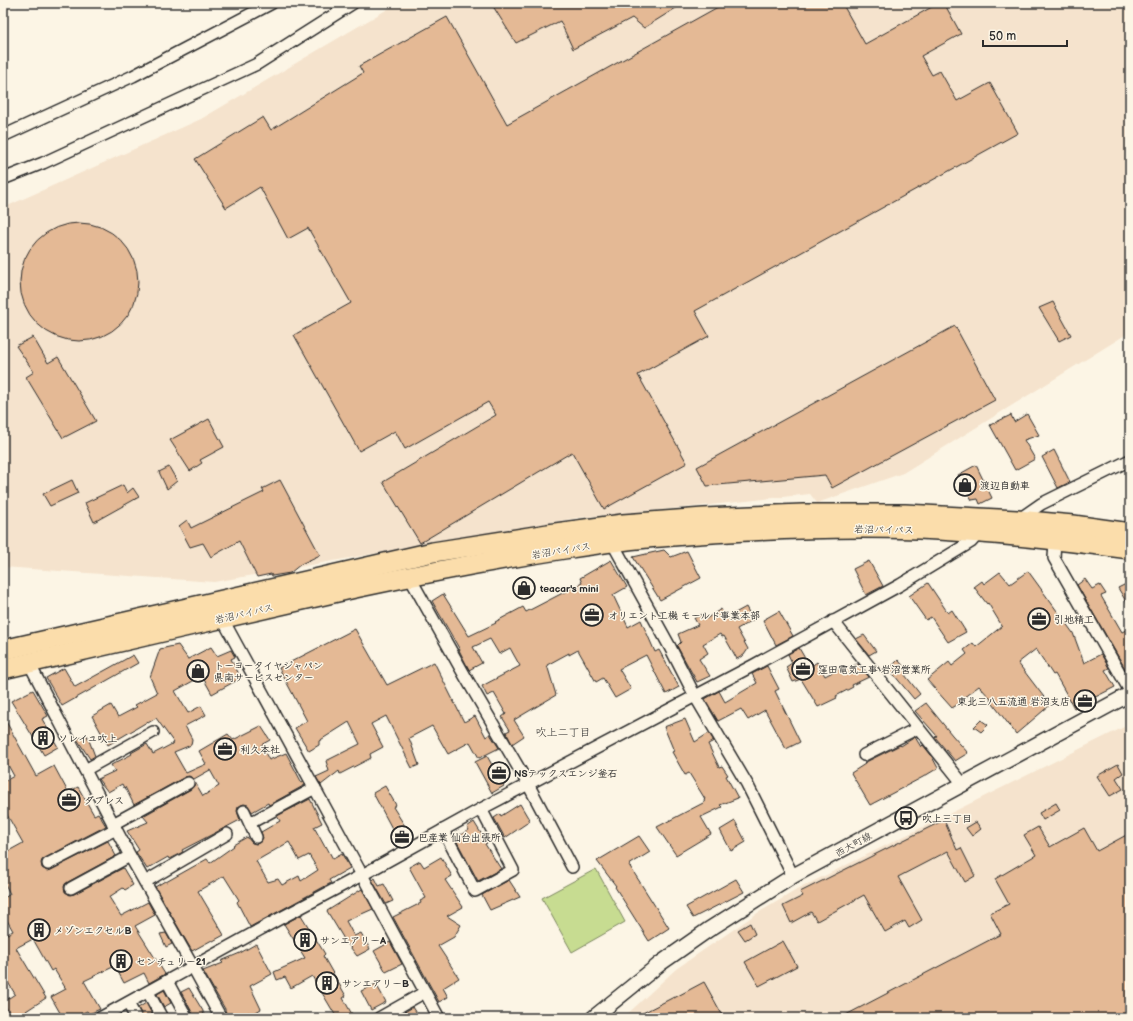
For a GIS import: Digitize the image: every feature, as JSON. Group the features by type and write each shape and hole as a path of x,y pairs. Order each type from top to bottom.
{"highway":[{"name":"岩沼バイパス","path":"3,650 433,552 623,524 704,518 803,514 906,514 1017,520 1073,525 1130,533"},
{"name":"岩沼バイパス","path":"3,669 409,576 505,558 612,542 742,531 840,528 918,529 1056,540 1130,549"}],"street":[{"path":"3,136 133,76 272,3"},
{"path":"3,179 257,64 353,3"},
{"path":"1017,520 1041,504 1130,460"},
{"path":"100,1018 279,918 362,875 481,809 754,665 900,585 972,542 979,533"},
{"path":"1056,540 1054,558 1130,690"},
{"path":"612,542 646,602 695,696 747,784 793,876"},
{"path":"409,576 528,784 572,867"},
{"path":"222,618 439,1018"},
{"path":"832,621 963,784"},
{"path":"29,663 130,856 221,1018"},
{"name":"西大町線","path":"593,1018 661,963 708,930 793,876 1130,694"},
{"path":"864,755 918,728"},
{"path":"85,770 153,732"},
{"path":"48,864 188,783"},
{"path":"250,823 315,788"},
{"path":"443,830 475,891 513,870 481,809"},
{"path":"244,811 256,837"},
{"path":"145,882 227,834"},
{"path":"71,888 130,856"},
{"path":"167,981 187,1018"},
{"path":"148,992 162,1018"},
{"path":"379,1018 425,992"},
{"path":"128,1003 136,1018"}],"shaded area":[{"path":"398,3 1130,3 1130,332 903,473 817,503 810,494 577,518 214,582 3,567 3,208 201,119"},
{"path":"1130,724 1130,1018 623,1018 676,969 756,914 800,888"}],"green space":[{"path":"596,869 625,922 572,952 542,898"}],"building":[{"path":"491,3 684,3 644,28 632,18 573,49 560,21 516,43"},
{"path":"725,3 842,3 865,44 939,3 944,3 961,34 921,56 932,75 940,71 957,101 990,83 1018,133 695,311 709,336 638,375 687,463 604,509 572,452 420,543 383,482 496,415 488,402 405,449 395,431 359,451 294,335 351,303 308,228 288,239 260,187 226,208 195,159 263,117 271,130 363,73 359,66 447,17 507,124"},
{"path":"79,223 90,224 102,228 121,240 133,259 137,271 137,293 133,305 121,324 102,336 90,340 79,341 68,340 56,336 37,324 25,305 21,293 20,282 21,271 25,259 37,240 56,228 68,224"},
{"path":"1053,302 1071,335 1059,341 1039,308"},
{"path":"955,326 995,400 832,488 825,475 707,486 697,467"},
{"path":"33,337 48,363 58,357 96,421 63,438 26,377 34,372 16,346"},
{"path":"1027,414 1039,435 1024,440 1035,459 1015,470 990,425 1011,415 1014,422"},
{"path":"209,419 224,447 200,460 202,463 190,471 170,440"},
{"path":"1054,450 1070,482 1058,488 1042,457"},
{"path":"976,465 992,498 980,504 978,499 972,500 958,475"},
{"path":"169,467 177,481 167,489 159,472"},
{"path":"72,480 78,493 50,506 43,494"},
{"path":"280,480 320,555 301,564 290,573 272,576 271,574 257,577 239,541 211,557 203,543 190,547 179,526 187,520 191,528 264,492 262,489"},
{"path":"123,485 127,493 133,488 139,497 94,522 85,503"},
{"path":"664,550 671,557 687,551 701,578 660,600 633,557"},
{"path":"611,560 627,587 613,595 628,627 641,620 655,652 659,650 679,687 666,694 646,655 619,669 631,689 615,698 603,678 596,682 578,650 569,655 569,653 547,665 556,695 514,720 524,736 512,744 506,732 510,730 502,717 506,714 494,693 487,696 482,686 520,666 510,648 499,654 490,639 473,647 482,663 469,670 460,650 432,601 443,594 469,636 496,623 495,622 523,607 526,612 582,583 580,578"},
{"path":"869,561 883,586 866,595 853,569"},
{"path":"1028,571 1073,633 1084,663 1101,654 1109,668 1105,670 1115,687 1074,708 1055,674 1053,675 1036,649 1018,663 1050,705 1016,734 990,700 991,699 979,686 952,708 927,680 949,662 952,666 967,654 964,650 973,643 976,647 1002,626 988,603 987,604 974,587 982,581 984,584 1000,572 1010,584"},
{"path":"1085,579 1092,589 1100,585 1106,594 1101,596 1122,632 1130,628 1130,677 1077,585"},
{"path":"1130,582 1130,608 1118,588"},
{"path":"928,583 948,613 952,610 966,632 948,642 931,617 926,620 909,596"},
{"path":"746,607 753,620 737,629 748,649 744,655 737,659 724,636 722,637 720,634 703,644 708,653 699,659 710,676 697,682 677,646 681,642 678,634 698,625 694,618 703,614 706,619 721,609 726,618"},
{"path":"779,611 793,636 776,645 763,620"},
{"path":"355,629 387,685 434,662 464,722 475,716 486,737 490,734 499,748 479,758 470,742 448,754 432,726 409,738 419,765 412,768 386,716 371,724 383,747 370,754 371,758 340,774 339,771 321,785 316,777 329,771 326,761 360,744 349,722 319,741 319,745 309,751 295,728 307,721 279,668"},
{"path":"864,635 876,651 869,655 856,639"},
{"path":"178,645 188,659 211,647 217,656 231,650 235,657 231,659 241,678 212,694 202,676 175,691 188,713 201,706 206,715 185,726 192,739 191,745 174,752 186,773 206,764 199,751 228,734 233,740 261,726 270,740 261,745 269,760 286,753 302,783 304,782 305,785 269,805 268,803 252,812 248,805 241,805 238,807 237,811 240,820 182,850 183,852 169,859 168,857 147,869 136,852 139,850 127,831 148,822 143,816 191,789 195,782 203,796 219,786 210,770 194,779 189,776 185,777 134,805 122,784 108,792 98,779 115,771 111,765 147,744 153,754 174,743 156,718 108,745 92,716 111,705 118,717 137,707 135,705 157,693 150,677 160,649"},
{"path":"799,648 810,667 817,662 825,676 842,667 843,669 858,664 869,677 852,685 853,687 836,696 837,698 818,707 801,679 793,682 786,667 792,663 788,654"},
{"path":"133,655 138,663 62,706 46,678 64,668 75,687"},
{"path":"898,660 909,672 905,675 920,694 914,699 889,669"},
{"path":"767,666 779,689 775,691 800,742 786,749 765,710 748,720 741,709 718,721 705,699 719,691 725,702 757,683 752,674"},
{"path":"33,690 48,716 42,719 58,747 44,755 11,701"},
{"path":"926,703 968,753 955,761 935,737 937,736 915,711"},
{"path":"3,716 36,776 54,766 68,792 78,787 94,815 98,813 106,826 45,858 41,863 42,868 47,871 51,870 108,841 116,856 65,884 65,892 70,895 74,894 123,868 133,885 125,890 123,888 109,897 121,916 148,902 155,915 135,926 165,974 149,983 144,973 124,983 115,966 84,981 100,1009 89,1014 87,1011 72,1018 63,1018 51,997 66,989 54,969 51,971 33,939 16,948 46,998 24,1013 27,1018 12,1018 3,1002 15,994 3,974 3,936 13,931 3,913 3,899 10,894 3,880 3,854 23,843 6,813 3,814 3,782 14,776 3,756"},
{"path":"685,719 695,742 709,733 714,741 708,744 719,767 722,766 728,775 726,776 738,798 720,805 722,807 701,817 711,834 676,855 657,827 705,802 705,799 689,773 685,775 672,752 674,751 664,727"},
{"path":"981,720 988,725 981,732 974,727"},
{"path":"87,735 95,756 90,759 77,739"},
{"path":"915,737 921,747 923,745 931,755 938,768 870,805 851,773 865,764 864,763 900,745 901,746"},
{"path":"487,756 504,786 492,793 475,762"},
{"path":"1118,764 1123,773 1116,778 1123,789 1110,796 1097,776"},
{"path":"385,786 396,805 393,807 408,831 410,831 413,839 401,845 396,833 395,834 373,793"},
{"path":"310,799 322,823 314,827 325,847 326,846 333,859 342,854 350,868 329,880 331,883 250,927 237,902 239,900 224,876 198,891 224,935 192,951 155,887 207,859 210,863 234,846 233,845 247,837 252,843 259,843 263,838 261,832 280,821 277,816","holes":["289,842 299,860 309,855 318,870 301,881 299,876 282,885 278,879 268,882 256,861"]},
{"path":"1056,803 1060,810 1043,820 1039,813"},
{"path":"520,804 530,821 505,838 494,818 500,814 501,816"},
{"path":"944,820 957,850 961,848 975,876 965,882 948,851 898,877 922,920 909,928 905,921 885,932 864,895 817,921 811,912 791,923 783,906 803,896 800,892"},
{"path":"735,821 746,842 731,851 720,830"},
{"path":"474,822 487,843 485,844 501,869 478,881 455,838 469,830 467,827"},
{"path":"976,822 981,829 972,836 966,828"},
{"path":"1038,827 1050,847 1084,828 1097,851 1130,833 1130,1018 840,1018 1001,934 990,913 1009,904 995,879 1036,855 1024,835"},
{"path":"639,836 650,852 629,865 669,928 649,941 615,887 616,886 597,861"},
{"path":"441,857 452,876 445,880 463,907 447,916 461,925 454,937 438,946 459,978 443,988 448,997 439,1002 393,917 421,903 420,901 426,898 409,867 420,861 424,867"},
{"path":"375,878 379,886 384,884 393,901 386,904 372,880"},
{"path":"736,879 744,892 693,918 686,907"},
{"path":"509,880 520,897 490,910 482,895"},
{"path":"362,889 373,909 346,921 354,936 361,933 370,949 357,956 344,939 327,911"},
{"path":"301,915 325,954 323,956 346,996 343,998 354,1018 337,1018 312,976 291,988 285,977 277,980 274,972 305,958 284,924"},
{"path":"750,923 755,934 745,940 738,930"},
{"path":"166,933 172,944 166,947 160,934"},
{"path":"783,941 797,966 759,986 745,962"},
{"path":"390,942 402,964 386,972 374,951"},
{"path":"256,944 272,974 250,986 261,1009 251,1015 249,1012 239,1018 228,1018 225,1009 203,971 223,963 221,961"},
{"path":"704,982 724,1018 633,1018 674,998"},
{"path":"376,984 386,1002 371,1010 361,991"},
{"path":"189,988 206,1018 195,1018 181,992"},
{"path":"164,990 171,1003 164,1007 157,994"},
{"path":"146,1003 153,1016 143,1018 138,1008"},
{"path":"413,1007 420,1018 406,1018 403,1013"}],"place":[{"name":"渡辺自動車","path":"965,485"},
{"name":"teacar's mini","path":"524,588"},
{"name":"オリエント工機 モールド事業本部","path":"592,615"},
{"name":"引地精工","path":"1039,619"},
{"name":"窪田電気工事 岩沼営業所","path":"803,669"},
{"name":"トーヨータイヤジャパン 県南サービスセンター","path":"198,671"},
{"name":"東北三八五流通 岩沼支店","path":"1085,701"},
{"name":"ソレイユ吹上","path":"43,738"},
{"name":"利久本社","path":"225,749"},
{"name":"NSテックスエンジ釜石","path":"499,773"},
{"name":"ダブレス","path":"69,800"},
{"name":"吹上三丁目","path":"906,818"},
{"name":"巴産業 仙台出張所","path":"402,837"},
{"name":"メゾンエクセルB","path":"39,930"},
{"name":"サンエアリーA","path":"305,940"},
{"name":"センチュリー21","path":"121,961"},
{"name":"サンエアリーB","path":"327,983"}],"district":[{"name":"吹上二丁目","path":"563,732"}]}
